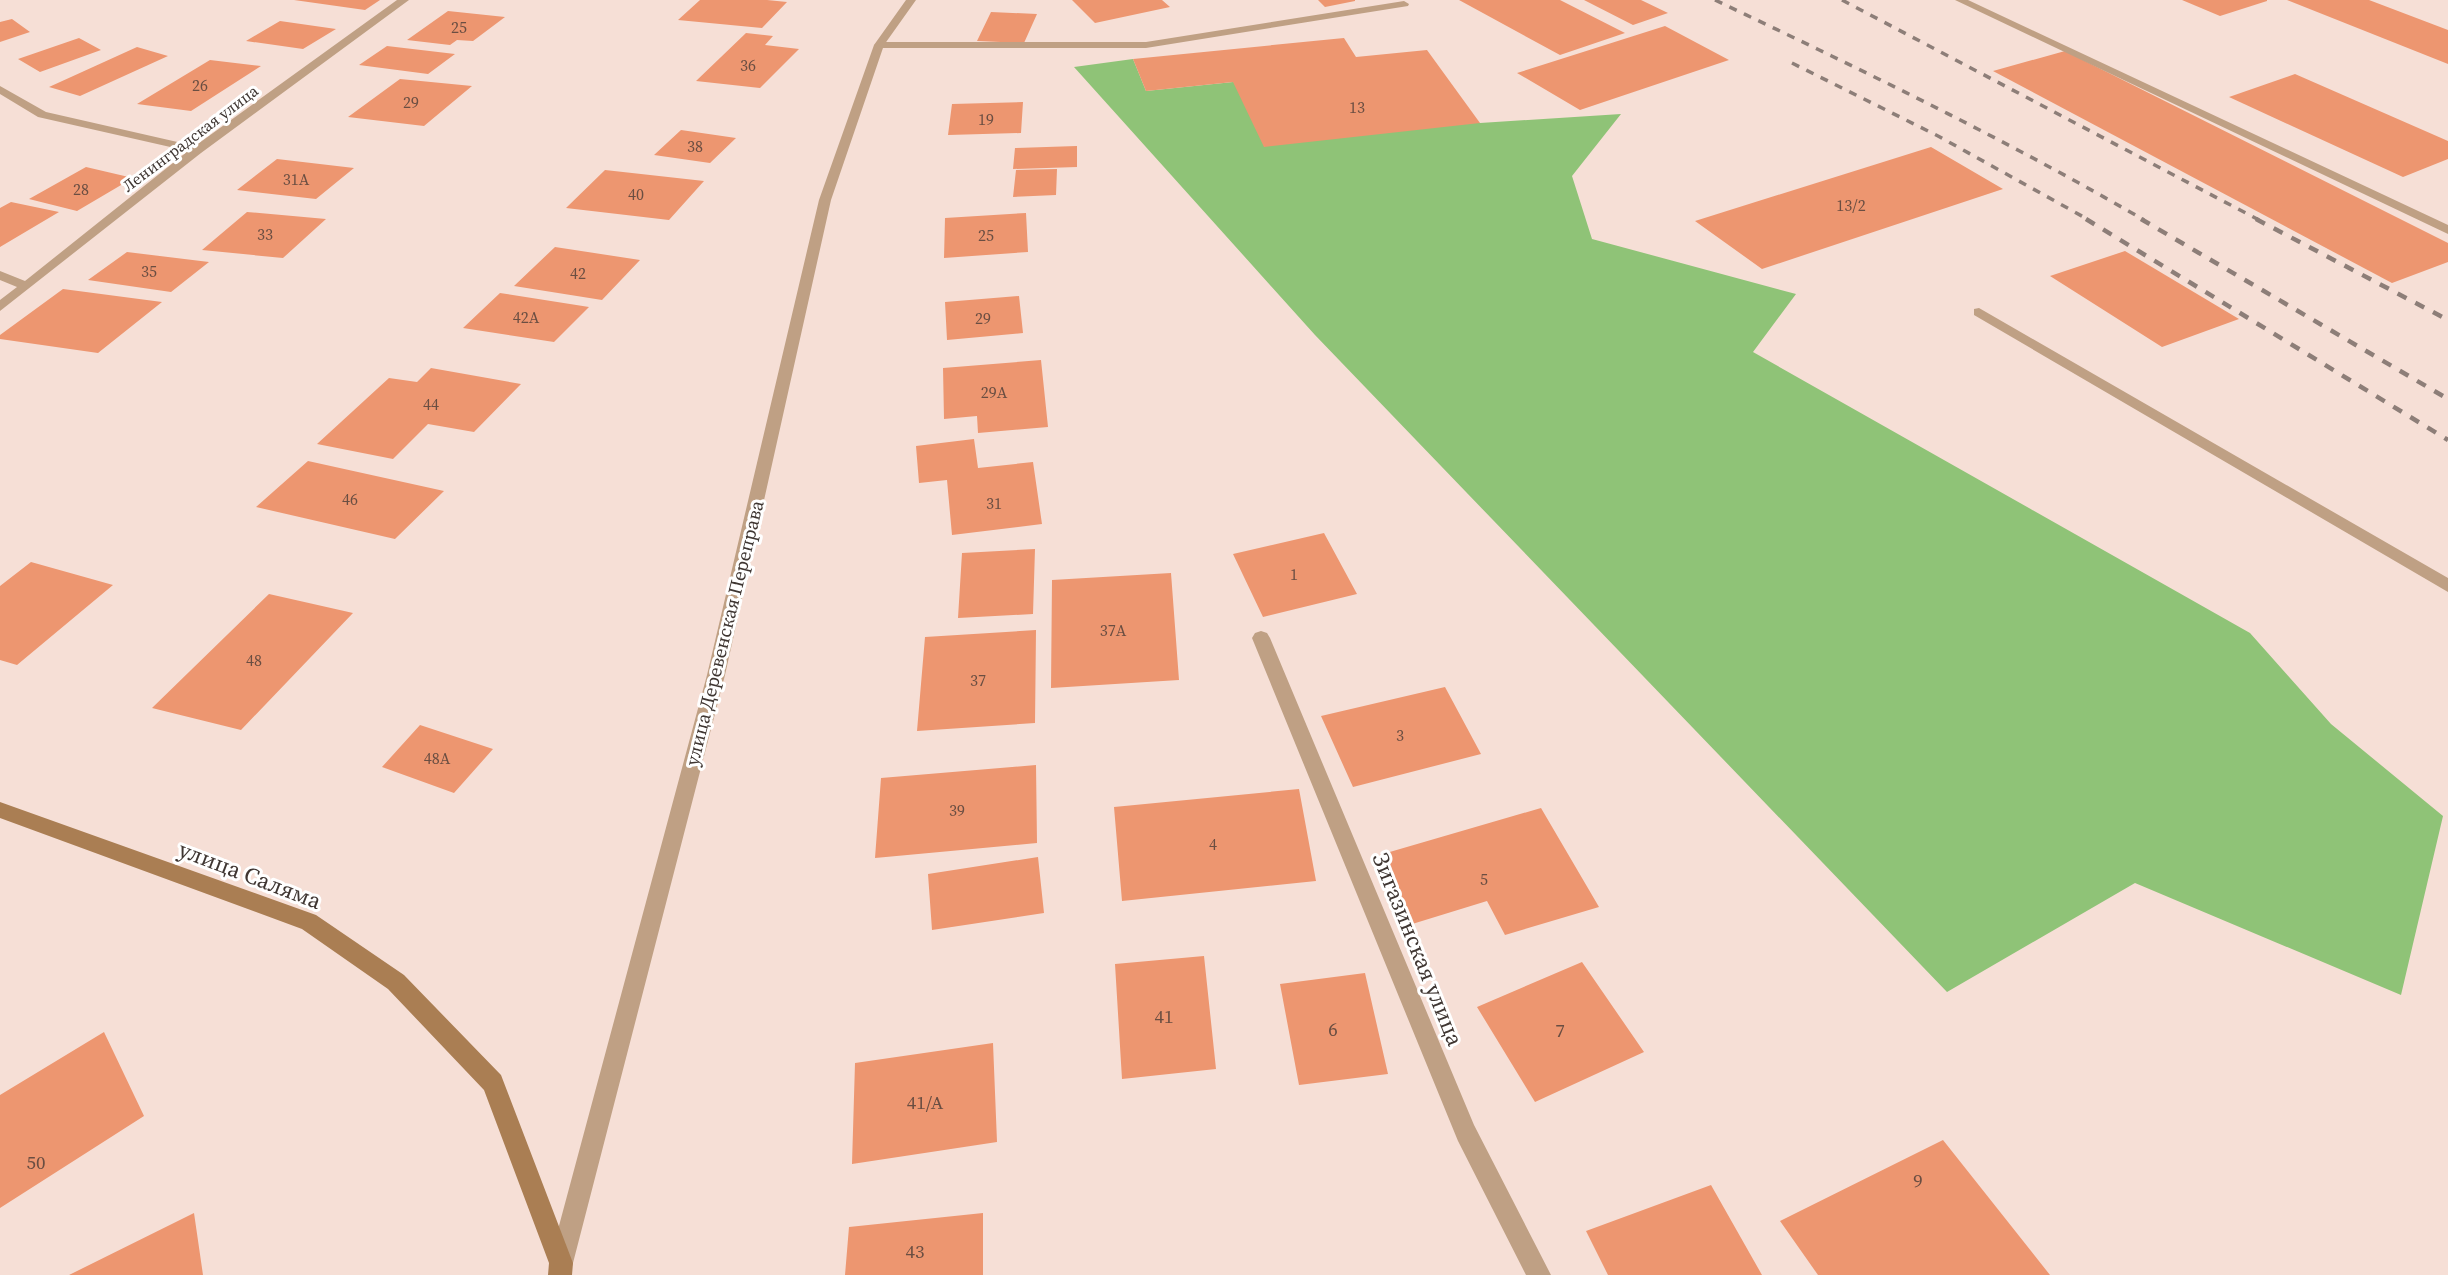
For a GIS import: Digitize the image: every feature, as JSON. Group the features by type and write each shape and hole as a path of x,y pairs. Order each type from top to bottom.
{"street":[{"name":"Ленинградская улица","path":"0,307 197,150 404,0"},
{"name":"улица Деревенская Переправа","path":"561,1269 716,675 825,200 879,45 911,0"},
{"path":"1960,0 2448,230"},
{"path":"879,45 1146,45 1405,4"},
{"path":"0,89 42,115 197,150"},
{"path":"0,275 26,286"},
{"path":"1979,312 2448,586"},
{"name":"Зигазинская улица","path":"1261,638 1466,1133 1539,1275"},
{"name":"улица Саляма","path":"0,810 309,922 396,982 492,1083 561,1269"}],"green space":[{"path":"1133,59 1146,91 1233,82 1480,123 1621,114 1572,176 1592,239 1796,294 1753,352 2250,633 2331,724 2443,816 2401,995 2135,883 1947,992 1315,335 1074,67"}],"building":[{"path":"294,0 380,0 365,10"},
{"path":"700,0 787,2 762,28 678,20"},
{"path":"1072,0 1162,0 1170,7 1095,23"},
{"path":"1318,0 1355,0 1355,1 1325,7"},
{"path":"1459,0 1560,0 1625,33 1560,55"},
{"path":"1584,0 1641,0 1668,13 1633,25"},
{"path":"2182,0 2267,0 2267,1 2220,16"},
{"path":"2287,0 2369,0 2448,30 2448,64"},
{"path":"448,11 505,17 473,41 457,40 450,45 407,40"},
{"path":"991,12 1037,14 1024,43 977,41"},
{"path":"12,19 30,32 0,42 0,22"},
{"path":"280,21 336,29 303,49 246,41"},
{"path":"1665,26 1729,60 1580,110 1517,73"},
{"path":"746,33 773,36 765,45 799,49 760,88 696,81"},
{"path":"79,38 101,50 40,72 18,59"},
{"path":"1344,38 1356,57 1427,50 1480,123 1264,147 1233,82 1146,91 1133,59"},
{"path":"387,46 455,54 428,74 359,65"},
{"path":"137,47 168,56 80,96 49,87"},
{"path":"2065,51 2448,243 2448,262 2392,283 1993,71"},
{"path":"210,60 261,66 191,111 137,104"},
{"path":"2295,74 2448,141 2448,159 2403,177 2229,97"},
{"path":"400,79 472,86 424,126 348,117"},
{"path":"1023,102 1021,133 948,135 952,104"},
{"path":"681,130 736,138 710,163 654,155"},
{"path":"1077,146 1077,167 1013,169 1015,148"},
{"path":"1931,147 2003,189 1762,269 1695,221"},
{"path":"277,159 354,168 316,199 237,190"},
{"path":"86,167 133,178 77,211 29,199"},
{"path":"1057,169 1056,195 1013,197 1016,170"},
{"path":"605,170 704,181 669,220 566,208"},
{"path":"11,202 59,212 0,247 0,208"},
{"path":"247,212 326,219 283,258 202,250"},
{"path":"1026,213 1028,252 944,258 945,218"},
{"path":"555,247 640,260 602,300 514,286"},
{"path":"2125,251 2239,319 2162,347 2050,276"},
{"path":"127,252 209,262 171,292 88,280"},
{"path":"63,289 162,302 98,353 0,339 0,335"},
{"path":"500,293 589,307 554,342 463,328"},
{"path":"1019,296 1023,333 947,340 945,302"},
{"path":"1041,360 1048,427 978,433 977,416 944,419 943,368"},
{"path":"431,368 521,384 474,432 428,424 393,459 317,444 389,378 417,382"},
{"path":"974,439 978,468 1033,462 1042,524 952,535 947,480 919,483 916,446"},
{"path":"308,461 444,491 395,539 256,507"},
{"path":"1324,533 1357,594 1263,617 1233,554"},
{"path":"1035,549 1033,614 958,618 962,553"},
{"path":"31,562 113,585 17,665 0,660 0,586"},
{"path":"1171,573 1179,680 1051,688 1052,580"},
{"path":"269,594 353,613 241,730 152,708"},
{"path":"1036,630 1035,723 917,731 925,637"},
{"path":"1445,687 1481,754 1353,787 1321,716"},
{"path":"420,725 493,749 454,793 382,767"},
{"path":"1036,765 1037,843 875,858 881,778"},
{"path":"1299,789 1316,881 1122,901 1114,807"},
{"path":"1541,808 1599,907 1505,935 1487,901 1409,925 1376,856"},
{"path":"1038,857 1044,913 932,930 928,874"},
{"path":"1204,956 1216,1069 1122,1079 1115,964"},
{"path":"1582,962 1644,1052 1535,1102 1477,1007"},
{"path":"1365,973 1388,1074 1299,1085 1280,984"},
{"path":"104,1032 144,1116 0,1208 0,1095"},
{"path":"993,1043 997,1142 852,1164 855,1063"},
{"path":"1943,1140 2050,1275 1818,1275 1780,1221"},
{"path":"1711,1185 1762,1275 1608,1275 1586,1231"},
{"path":"194,1213 203,1275 69,1275"},
{"path":"983,1213 983,1275 845,1275 849,1227"}],"railway":[{"path":"1715,0 1985,133 2144,220"},
{"path":"1842,0 2259,220"},
{"path":"1792,63 1938,136 2089,220"},
{"path":"2086,219 2448,440"},
{"path":"2141,219 2448,399"},
{"path":"2256,219 2448,320"}]}
